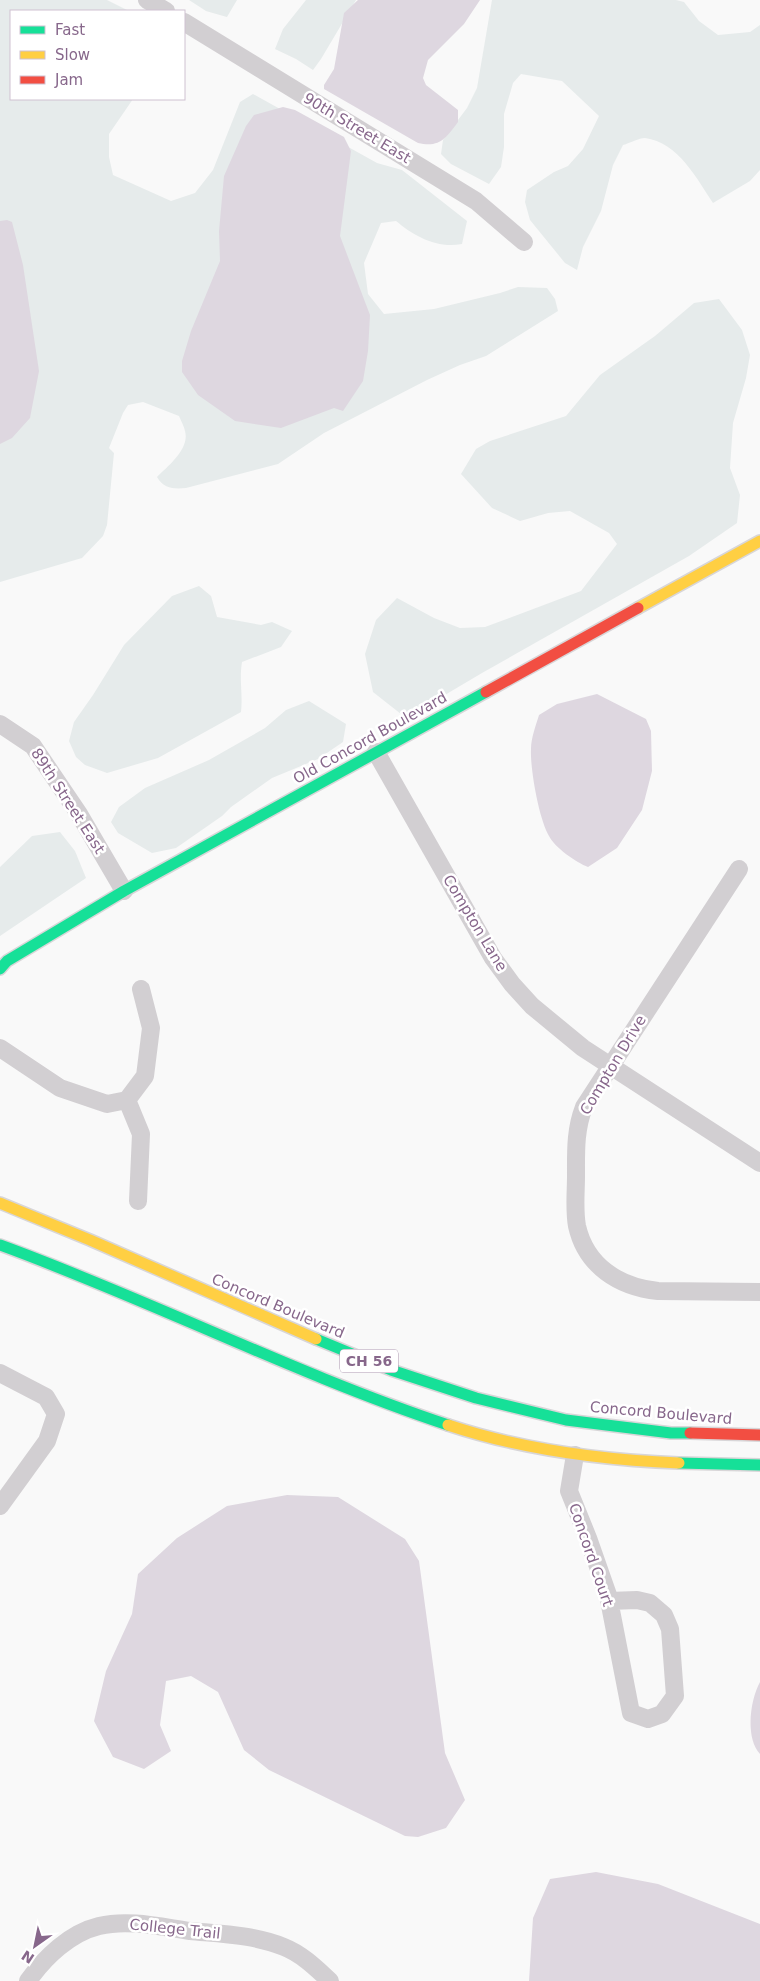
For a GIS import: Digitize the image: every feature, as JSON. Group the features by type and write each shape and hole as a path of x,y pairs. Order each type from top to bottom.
{"main road":[{"name":"Old Concord Boulevard","path":"0,969 7,961 124,891 760,540"},
{"name":"Concord Boulevard","path":"0,1203 391,1370 476,1398 566,1420 671,1433 760,1436"},
{"name":"CH 56","path":"0,1245 46,1260 131,1294 305,1372 390,1405 468,1432 575,1455 697,1465 760,1465"}],"street":[{"path":"147,0 164,10"},
{"name":"90th Street East","path":"185,23 476,201 524,242"},
{"name":"89th Street East","path":"0,724 33,746 79,814 124,891"},
{"name":"Compton Lane","path":"376,752 493,958 512,984 545,1019 583,1048 760,1163"},
{"name":"Compton Drive","path":"739,869 584,1107 578,1128 577,1225 589,1253 610,1276 625,1284 641,1289 760,1292"},
{"path":"0,1048 60,1088 107,1104 127,1100 145,1076 151,1028 141,990"},
{"path":"127,1100 141,1134 138,1201"},
{"path":"0,1373 46,1397 56,1414 47,1441 0,1506"},
{"name":"Concord Court","path":"575,1455 569,1491 596,1558 609,1601 630,1714 648,1719 662,1714 675,1696 670,1629 664,1615 650,1603 637,1600 609,1601"},
{"name":"College Trail","path":"28,1981 46,1958 73,1936 99,1926 129,1923 261,1939 287,1948 312,1964 330,1981"}],"shaded area":[{"path":"0,0 107,0 127,10 10,10 10,100 132,100 109,134 109,157 113,175 171,201 195,193 213,170 240,102 253,94 377,163 402,170 467,221 462,244 453,245 444,245 426,240 410,232 396,221 381,223 364,263 368,294 384,314 434,309 518,287 547,288 555,299 558,311 486,356 427,380 324,433 278,464 186,488 166,486 157,477 177,457 184,444 186,438 185,431 179,416 143,402 128,405 109,448 114,453 107,525 103,536 82,558 0,582"},
{"path":"189,0 237,0 227,17 206,11"},
{"path":"306,0 356,0 313,70 275,49 283,29"},
{"path":"358,0 480,0 464,24 428,60 423,78 426,85 458,110 458,122 446,137 437,143 418,143 324,89 324,85 334,69 344,13"},
{"path":"492,0 676,0 684,2 699,21 718,35 750,32 760,25 760,170 750,181 713,203 685,163 667,146 645,138 623,145 613,165 601,211 583,247 577,270 565,263 530,220 525,202 527,190 554,172 568,166 583,149 599,116 562,81 521,74 513,83 504,114 504,147 501,167 489,184 451,164 441,154 443,140 467,108 477,88"},
{"path":"283,107 295,110 344,137 351,151 340,236 370,315 368,351 363,381 343,411 334,408 281,428 235,421 198,395 182,372 182,361 191,331 220,261 219,231 224,176 246,126 254,115"},
{"path":"7,220 12,222 23,265 39,371 30,418 12,438 0,444 0,221"},
{"path":"719,299 742,330 750,355 746,378 733,423 730,468 740,495 737,523 689,556 406,718 373,692 365,654 376,620 397,598 434,618 460,628 485,627 581,591 617,544 609,533 570,511 548,513 520,521 492,508 461,474 476,449 490,441 566,416 600,375 655,336 694,303"},
{"path":"199,586 211,596 217,617 261,625 272,622 292,631 281,647 242,662 241,712 158,758 107,773 85,765 76,757 69,741 74,722 124,645 172,596"},
{"path":"597,694 646,719 651,731 652,771 642,810 617,848 588,867 566,854 556,845 545,828 536,794 531,749 539,715 557,704"},
{"path":"309,701 346,724 343,742 318,759 272,778 176,848 152,853 118,833 111,822 119,807 145,788 209,760 265,728 286,710"},
{"path":"60,832 75,851 86,878 0,936 0,867 32,836"},
{"path":"287,1495 338,1497 405,1539 419,1561 445,1753 465,1800 446,1828 418,1837 405,1836 269,1770 244,1750 218,1692 191,1676 166,1681 160,1725 171,1751 144,1769 113,1757 94,1721 106,1671 132,1614 138,1574 177,1538 227,1506"},
{"path":"760,1682 760,1754 752,1739 751,1719 754,1699"},
{"path":"596,1872 658,1884 760,1924 760,1981 529,1981 533,1918 550,1879"}],"traffic: fast":[{"path":"0,969 7,961 124,891 486,692"},
{"path":"0,1245 112,1289 335,1383 448,1425"},
{"path":"316,1339 391,1370 476,1398 566,1420 671,1433 690,1433"},
{"path":"679,1463 760,1465"}],"traffic: slow":[{"path":"638,608 760,541"},
{"path":"0,1203 90,1240 316,1339"},
{"path":"448,1425 505,1441 562,1452 650,1462 679,1463"}],"traffic: jam":[{"path":"486,692 638,608"},
{"path":"690,1433 760,1435"}]}
